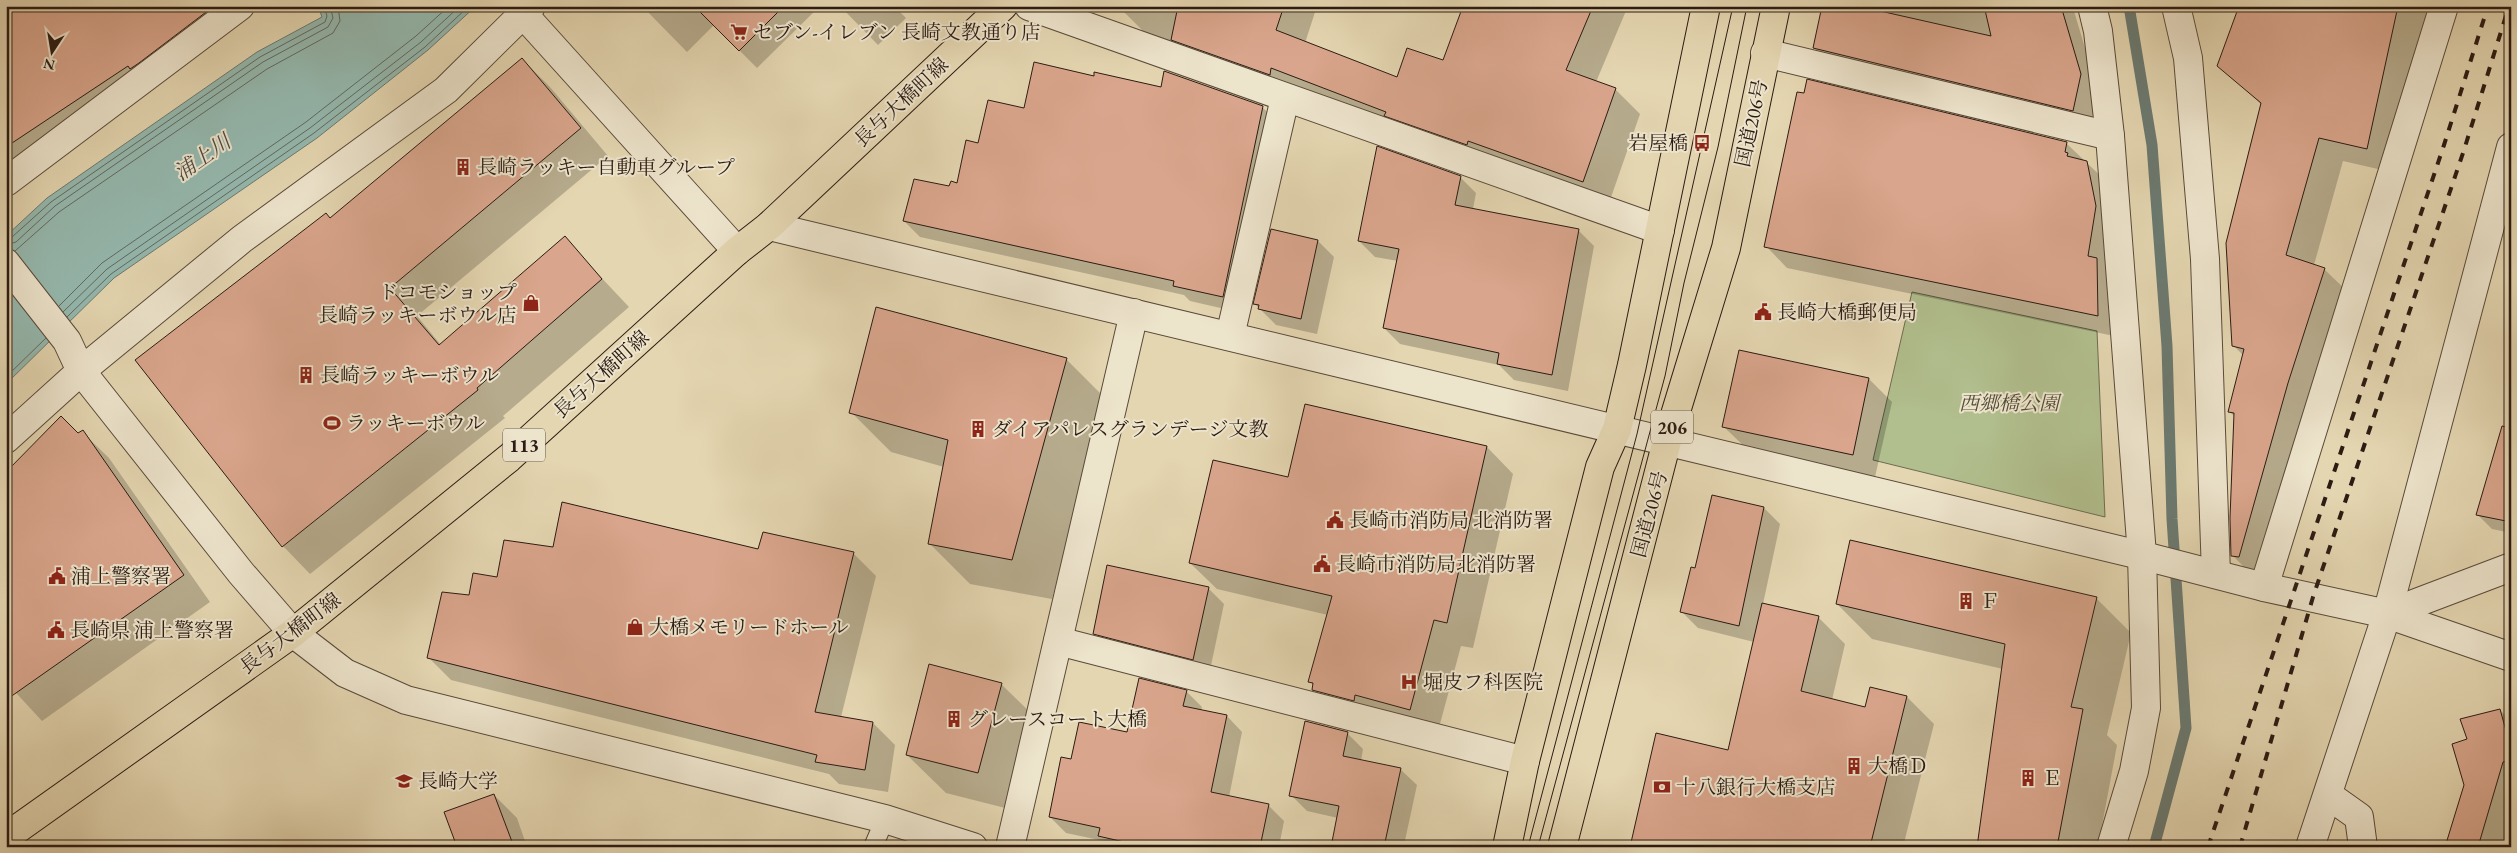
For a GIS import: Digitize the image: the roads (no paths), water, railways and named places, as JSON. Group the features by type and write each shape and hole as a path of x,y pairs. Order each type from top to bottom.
{"main road":[{"name":"長与大橋町線","path":"6,838 294,633 509,458 737,251 769,226 1004,6"},
{"name":"206","path":"1507,847 1525,761 1600,467 1617,429 1706,6"},
{"name":"国道206号","path":"1562,847 1667,441 1726,248 1776,6"}],"street":[{"path":"6,182 240,6"},
{"path":"1029,6 1660,230"},
{"path":"2092,6 2098,31 2110,136 2145,556 2146,708 2134,771 2110,847"},
{"path":"2176,6 2188,58 2205,260 2208,572"},
{"path":"2264,586 2444,6"},
{"path":"6,440 80,371 242,239 446,90 528,11 737,251"},
{"path":"1766,53 2110,136"},
{"path":"1230,336 1285,98"},
{"path":"2310,847 2387,614 2511,148"},
{"path":"769,226 2387,614 2511,657"},
{"path":"6,263 67,341 80,371 240,573 294,633 345,673 406,700 885,819 973,847"},
{"path":"1010,847 1134,313"},
{"path":"2387,614 2511,567"},
{"path":"1058,641 1525,761"},
{"path":"2328,795 2359,817 2363,847"}],"lane":[{"path":"873,847 885,819"}],"water":[{"name":"浦上川","path":"318,6 476,6 428,50 317,138 114,278 6,384 6,236 47,198 257,52 322,17"}],"waterway":[{"path":"2129,6 2152,145 2167,346 2172,519 2186,728 2154,847"}],"tram line":[{"path":"1528,847 1637,434 1733,6"},
{"path":"1538,847 1665,376 1684,283 1718,147 1747,6"}],"railway":[{"path":"2208,847 2444,145 2488,6"},
{"path":"2240,847 2313,597 2464,150 2509,6"}],"place":[{"name":"セブン-イレブン 長崎文教通り店","path":"739,32"},
{"name":"岩屋橋","path":"1702,143"},
{"name":"長崎ラッキー自動車グループ","path":"463,167"},
{"name":"ドコモショップ 長崎ラッキーボウル店","path":"531,303"},
{"name":"長崎大橋郵便局","path":"1763,312"},
{"name":"長崎ラッキーボウル","path":"306,375"},
{"name":"ラッキーボウル","path":"332,423"},
{"name":"ダイアパレスグランデージ文教","path":"978,429"},
{"name":"長崎市消防局 北消防署","path":"1335,520"},
{"name":"長崎市消防局北消防署","path":"1322,564"},
{"name":"浦上警察署","path":"57,576"},
{"name":"Ｆ","path":"1966,601"},
{"name":"大橋メモリードホール","path":"635,627"},
{"name":"長崎県 浦上警察署","path":"56,630"},
{"name":"堀皮フ科医院","path":"1409,682"},
{"name":"グレースコート大橋","path":"954,719"},
{"name":"大橋Ｄ","path":"1854,766"},
{"name":"Ｅ","path":"2028,778"},
{"name":"長崎大学","path":"404,781"},
{"name":"十八銀行大橋支店","path":"1662,787"}],"park label":[{"name":"西郷橋公園","path":"2009,403"}]}
